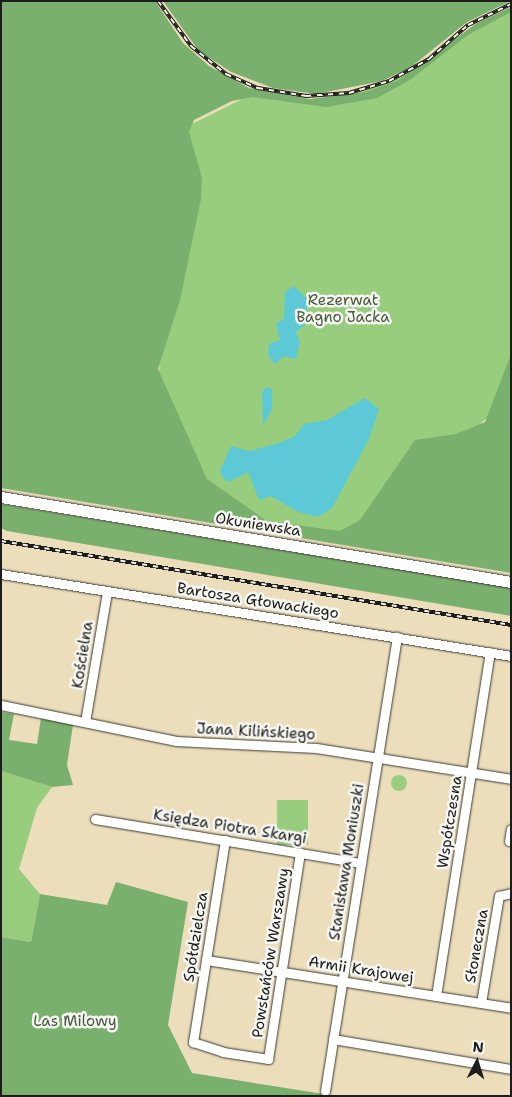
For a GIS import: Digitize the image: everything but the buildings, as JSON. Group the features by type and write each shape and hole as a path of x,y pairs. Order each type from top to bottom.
{"main road":[{"name":"Okuniewska","path":"1,497 511,582"}],"street":[{"name":"Bartosza Głowackiego","path":"1,574 511,656"},
{"name":"Kościelna","path":"85,722 107,592"},
{"name":"Stanisława Moniuszki","path":"325,1091 397,637"},
{"name":"Współczesna","path":"436,996 490,652"},
{"name":"Jana Kilińskiego","path":"1,704 176,741 316,748 511,779"},
{"name":"Księdza Piotra Skargi","path":"95,819 361,863"},
{"path":"509,842 511,829"},
{"name":"Spółdzielcza","path":"225,840 194,1039 199,1047 268,1059"},
{"name":"Powstańców Warszawy","path":"268,1059 300,852"},
{"name":"Słoneczna","path":"481,1004 506,893"},
{"name":"Armii Krajowej","path":"206,960 511,1008"},
{"path":"333,1039 511,1069"}],"green space":[{"path":"1,1 155,1 183,43 209,66 249,88 310,99 365,92 397,81 477,23 511,7 511,12 468,35 410,80 377,98 326,107 253,97 232,101 194,120 189,132 202,178 201,199 180,300 158,369 207,479 267,521 340,531 360,520 415,440 456,434 485,422 511,354 511,573 1,488"},
{"path":"163,1 511,1 467,22 411,67 382,81 316,94 273,88 231,72 198,50"},
{"name":"Rezerwat Bagno Jacka","path":"511,9 511,354 488,417 350,538 266,522 204,483 158,387 160,354 168,333 182,129 252,94 281,101 338,101 406,74 472,28"},
{"path":"1,504 511,588 511,616 7,531 1,528"},
{"path":"1,712 14,714 9,740 37,744 41,718 73,725 67,765 73,785 52,787 1,771"},
{"path":"1,771 52,787 37,808 19,869 40,894 31,942 1,937"},
{"path":"399,775 405,777 407,783 405,789 399,791 393,789 391,783 393,777"},
{"path":"277,800 308,800 308,845 277,845"},
{"name":"Las Milowy","path":"116,882 188,902 168,1025 192,1073 336,1096 1,1096 1,937 31,942 40,894 107,905"}],"water":[{"path":"294,286 307,299 306,324 296,332 300,342 296,359 284,356 275,364 268,356 269,344 280,340 276,324 284,318 285,292"},
{"path":"267,387 272,389 272,409 263,426 262,392"},
{"path":"365,398 379,409 369,439 332,508 318,517 298,512 271,496 259,500 248,472 229,482 223,478 220,471 231,446 249,451 279,443 295,436 304,424 327,420"}],"railway":[{"path":"158,1 191,46 226,74 258,88 306,96 349,93 389,81 429,59 468,25 511,4"},
{"path":"1,541 511,625"}]}
